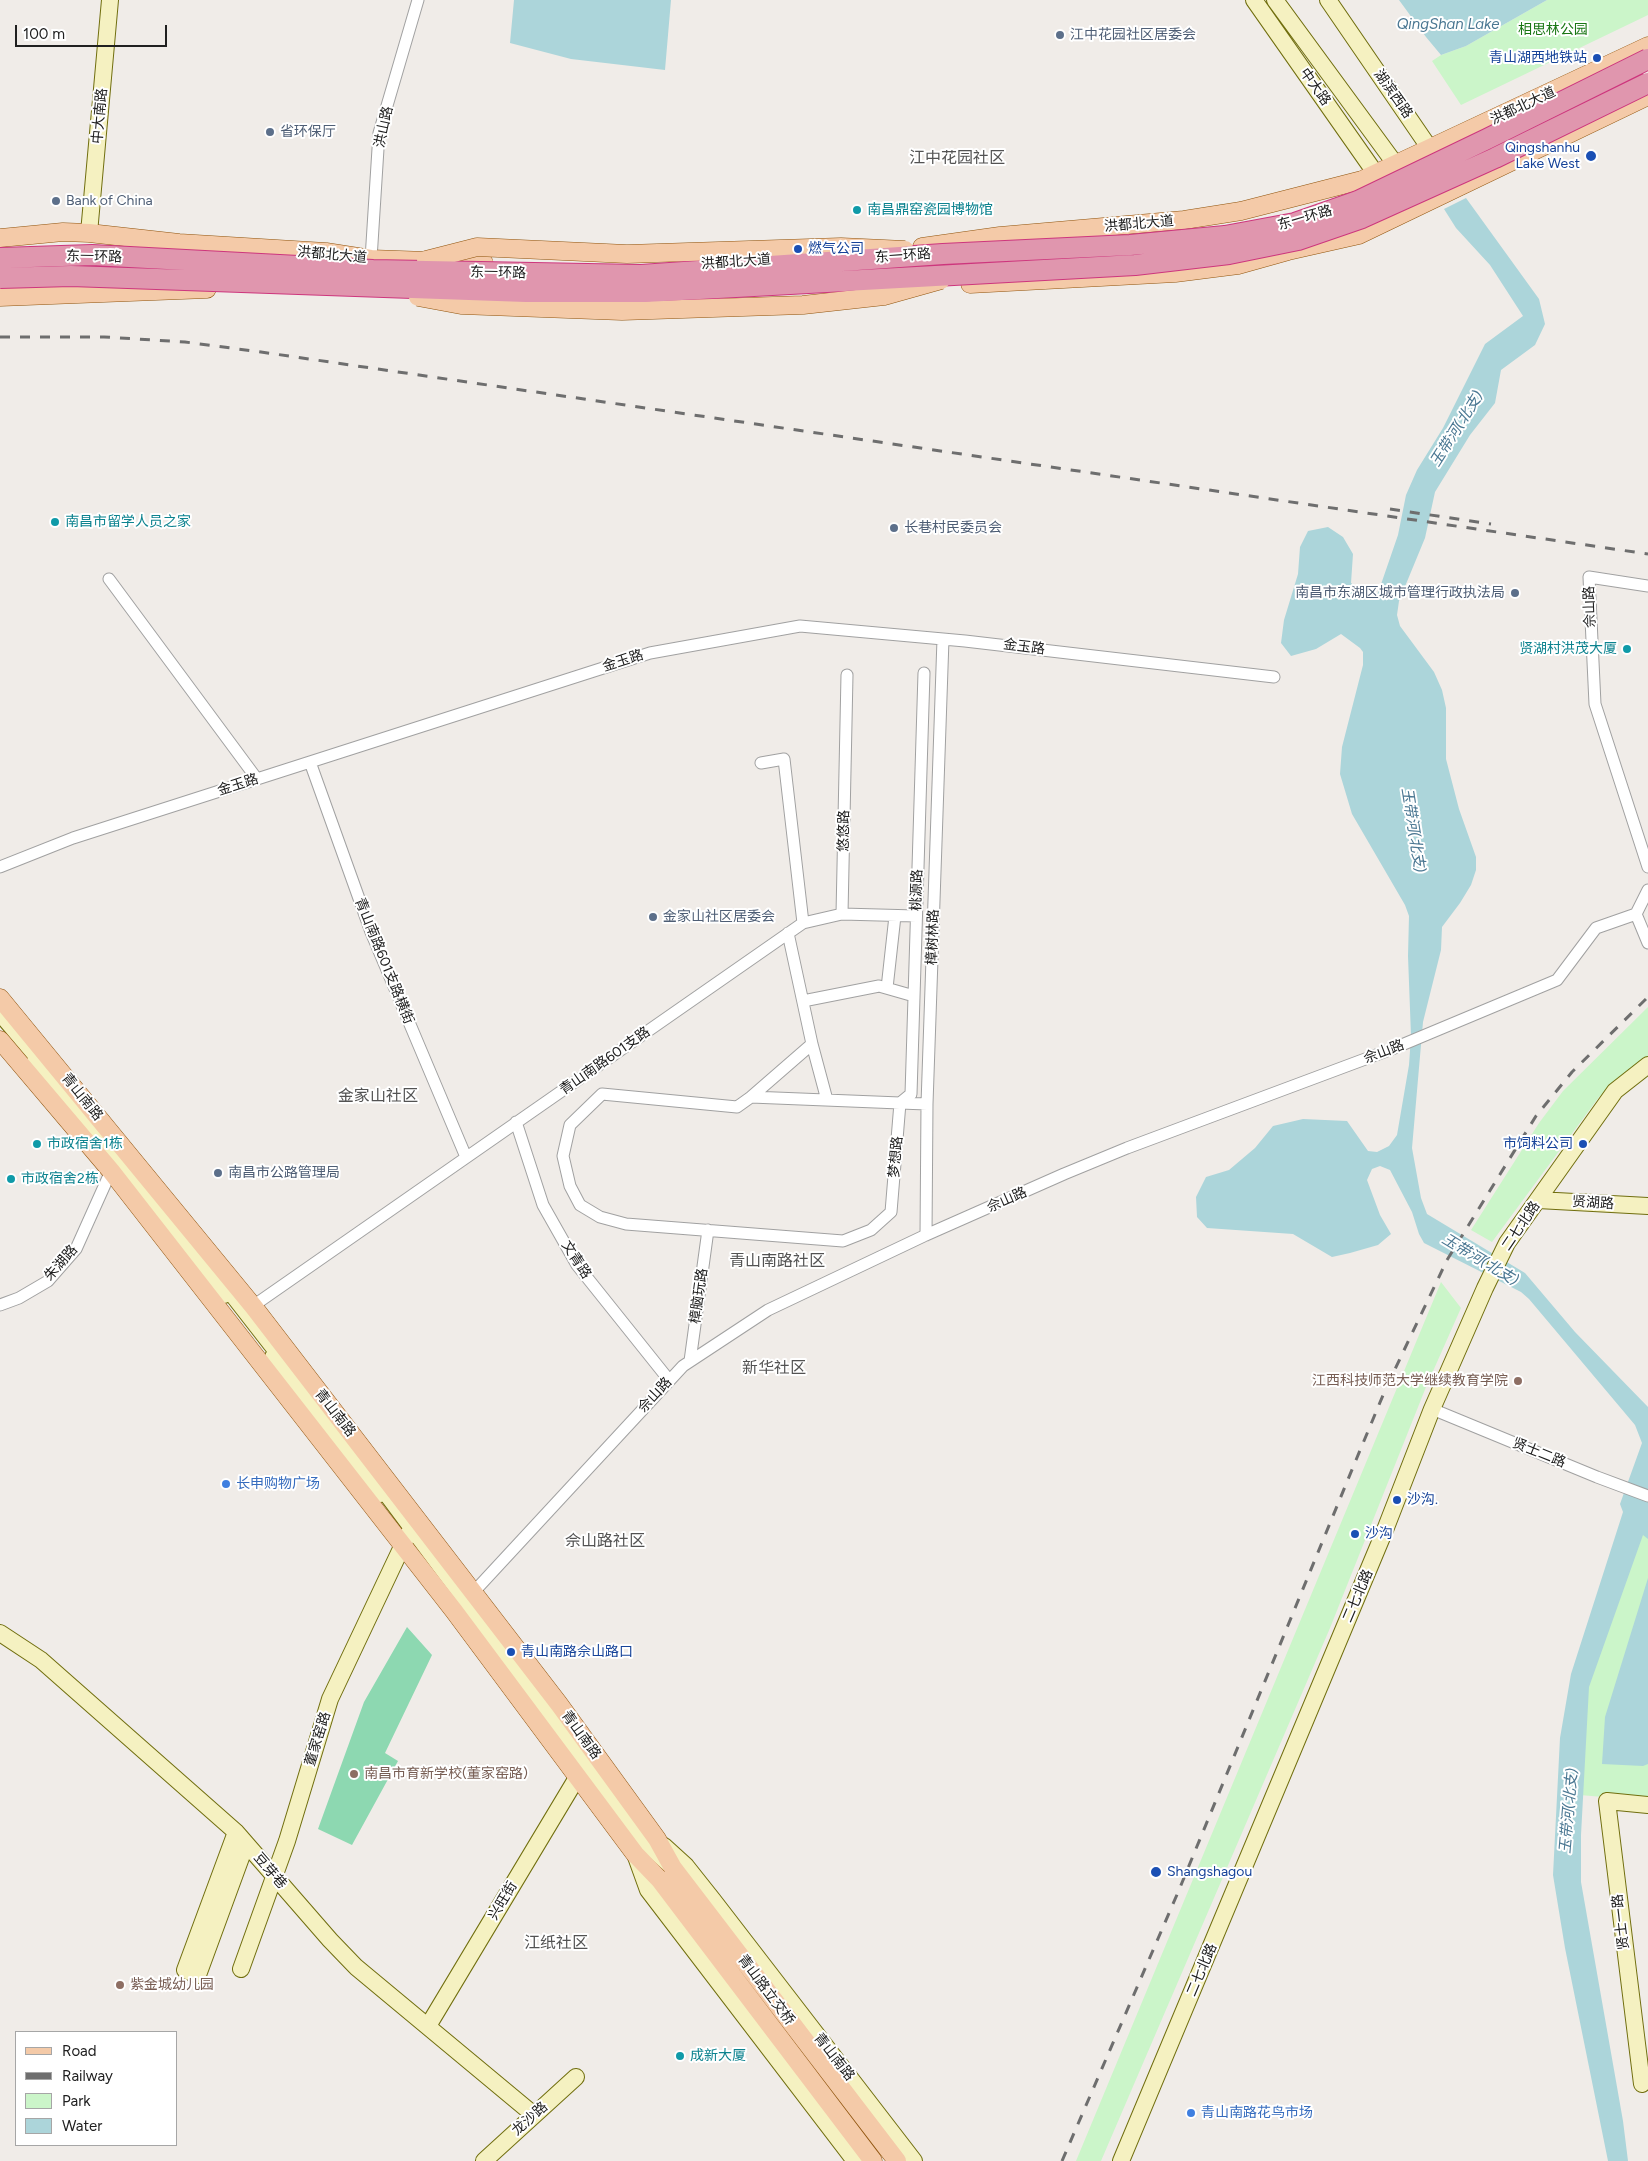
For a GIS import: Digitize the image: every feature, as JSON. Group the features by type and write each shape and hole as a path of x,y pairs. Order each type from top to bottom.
{"highway":[{"name":"东一环路","path":"0,258 92,256 373,270 641,275 943,254 1130,245 1225,236 1295,223 1358,201 1648,59"},
{"name":"东一环路","path":"0,278 71,276 526,292 645,292 1135,265 1229,254 1298,240 1362,218 1643,89"}],"main road":[{"name":"中大南路","path":"89,233 110,0"},
{"name":"中大路","path":"1254,0 1376,174"},
{"name":"中大路","path":"1275,0 1396,166"},
{"name":"湖滨西路","path":"1328,0 1456,188"},
{"name":"洪都北大道","path":"0,238 63,232 89,233 179,243 326,252 371,259 591,267 658,267 888,252 1000,236 1184,220 1241,211 1362,180 1396,166 1648,46"},
{"path":"0,297 68,293 246,289 418,297 636,303 864,287 1175,273 1238,265 1358,235 1456,188 1643,89"},
{"path":"426,260 477,247 627,254 841,247 943,254"},
{"path":"418,297 461,305 622,311 803,306 884,296 954,276"},
{"name":"青山南路","path":"0,998 253,1306 409,1530 464,1602 559,1704 657,1839 673,1868"},
{"path":"0,1013 167,1212 336,1427 409,1530"},
{"path":"0,1019 342,1442 409,1530"},
{"name":"青山南路","path":"0,1040 409,1530 464,1602 578,1776 635,1854 660,1880"},
{"name":"二七北路","path":"1121,2161 1385,1530 1432,1409 1485,1288 1507,1243 1615,1091 1648,1065"},
{"name":"贤湖路","path":"1540,1198 1648,1201"},
{"name":"贤湖路","path":"1540,1198 1648,1206"},
{"name":"董家窑路","path":"241,1970 287,1841 330,1699 409,1530"},
{"path":"464,1602 649,1846 673,1868"},
{"path":"464,1602 638,1845 660,1880"},
{"name":"豆芽巷","path":"0,1634 41,1660 241,1838 356,1967 534,2115"},
{"name":"兴旺街","path":"428,2026 578,1776"},
{"name":"贤士一路","path":"1642,2084 1607,1802 1648,1805"},
{"path":"241,1838 198,1975 185,1970 241,1838"},
{"name":"青山南路","path":"657,1839 686,1866 708,1893 914,2161"},
{"name":"青山南路","path":"635,1854 648,1890 855,2161"},
{"name":"青山路立交桥","path":"673,1868 897,2161"},
{"name":"青山路立交桥","path":"660,1880 873,2161"},
{"name":"龙沙路","path":"484,2161 576,2077"}],"street":[{"name":"洪山路","path":"371,259 379,133 418,0"},
{"name":"佘山路","path":"1648,586 1589,577 1595,704 1648,867"},
{"path":"109,579 257,779"},
{"name":"金玉路","path":"0,867 73,838 650,653 800,626 943,639 1274,677"},
{"name":"樟树林路","path":"926,1235 927,1104 943,639"},
{"name":"桃源路","path":"900,1103 911,1094 924,673"},
{"name":"悠悠路","path":"842,914 847,675"},
{"path":"761,763 784,760 803,922 842,914 916,916"},
{"name":"青山南路601支路横街","path":"310,762 371,932 466,1157"},
{"path":"1648,890 1636,914 1648,943"},
{"name":"佘山路","path":"464,1602 682,1366 768,1310 926,1235 1127,1148 1429,1035 1557,980 1596,928 1636,914"},
{"path":"887,988 895,916"},
{"name":"青山南路601支路","path":"253,1306 803,922"},
{"path":"788,933 812,1044 827,1100"},
{"path":"803,1001 879,986 914,996"},
{"path":"751,1097 812,1044"},
{"name":"梦想路","path":"602,1094 737,1107 751,1097 900,1103 891,1212 871,1230 843,1241 626,1224 600,1217 580,1205 570,1186 563,1156 570,1125 602,1094"},
{"path":"900,1103 927,1104"},
{"name":"文青路","path":"516,1122 544,1205 577,1265 669,1380"},
{"name":"朱湖路","path":"0,1305 19,1298 48,1281 76,1249 111,1171"},
{"name":"樟脑玩路","path":"690,1361 708,1230"},
{"name":"贤士二路","path":"1432,1409 1648,1496"}],"green space":[{"name":"相思林公园","path":"1547,0 1648,0 1648,15 1461,105 1432,61 1441,55 1466,46"},
{"path":"1648,1007 1648,1056 1599,1097 1492,1242 1471,1230 1539,1123 1563,1091"},
{"path":"1441,1282 1461,1308 1426,1387 1330,1628 1101,2161 1076,2161"},
{"path":"1648,1500 1648,1801 1580,1795 1587,1686"},
{"path":"407,1627 432,1655 385,1753 398,1761 352,1845 318,1829 364,1702"}],"water":[{"path":"514,0 671,0 665,70 571,59 510,43"},
{"name":"QingShan Lake","path":"1399,0 1547,0 1466,46 1441,55"},
{"name":"玉带河(北支)","path":"1466,198 1539,299 1545,324 1535,345 1501,370 1495,403 1470,435 1435,492 1425,538 1399,601 1397,615 1400,626 1434,672 1442,690 1446,708 1446,759 1459,809 1476,857 1476,870 1471,885 1442,927 1441,950 1423,1022 1412,1148 1421,1198 1427,1214 1525,1273 1575,1332 1648,1407 1648,1539 1643,1535 1589,1687 1581,1835 1581,1882 1623,2121 1628,2161 1608,2161 1565,1948 1553,1875 1560,1738 1571,1674 1623,1512 1620,1504 1642,1443 1635,1425 1529,1299 1521,1292 1424,1243 1412,1212 1390,1170 1380,1166 1372,1169 1367,1180 1380,1215 1391,1234 1378,1245 1350,1253 1332,1257 1293,1234 1207,1228 1197,1217 1196,1197 1206,1177 1229,1170 1255,1148 1273,1126 1303,1119 1347,1121 1368,1151 1377,1152 1389,1146 1397,1135 1409,1065 1411,1036 1408,956 1409,916 1405,905 1352,814 1340,774 1342,747 1363,665 1363,652 1341,634 1316,649 1291,656 1281,643 1284,620 1298,574 1300,547 1308,531 1328,527 1343,537 1353,554 1351,583 1372,596 1378,593 1398,535 1406,495 1417,470 1443,428 1485,344 1523,316 1490,265 1456,228 1444,209"},
{"path":"1648,1578 1648,1764 1643,1766 1602,1764 1605,1717"}],"railway":[{"path":"0,337 104,337 185,342 261,352 1648,554"},
{"path":"1390,509 1491,524"},
{"path":"1062,2161 1179,1890 1386,1388 1447,1260 1536,1116 1572,1072 1648,997"}],"place":[{"name":"江中花园社区居委会","path":"1060,35"},
{"name":"青山湖西地铁站","path":"1597,58"},
{"name":"省环保厅","path":"270,132"},
{"name":"Qingshanhu Lake West","path":"1591,156"},
{"name":"Bank of China","path":"56,201"},
{"name":"南昌鼎窑瓷园博物馆","path":"857,210"},
{"name":"燃气公司","path":"798,249"},
{"name":"南昌市留学人员之家","path":"55,522"},
{"name":"长巷村民委员会","path":"894,528"},
{"name":"南昌市东湖区城市管理行政执法局","path":"1515,593"},
{"name":"贤湖村洪茂大厦","path":"1627,649"},
{"name":"金家山社区居委会","path":"653,917"},
{"name":"市政宿舍1栋","path":"37,1144"},
{"name":"市饲料公司","path":"1583,1144"},
{"name":"南昌市公路管理局","path":"218,1173"},
{"name":"市政宿舍2栋","path":"11,1179"},
{"name":"江西科技师范大学继续教育学院","path":"1518,1381"},
{"name":"长申购物广场","path":"226,1484"},
{"name":"沙沟.","path":"1397,1500"},
{"name":"沙沟","path":"1355,1534"},
{"name":"青山南路佘山路口","path":"511,1652"},
{"name":"南昌市育新学校(董家窑路)","path":"354,1774"},
{"name":"Shangshagou","path":"1156,1872"},
{"name":"紫金城幼儿园","path":"120,1985"},
{"name":"成新大厦","path":"680,2056"},
{"name":"青山南路花鸟市场","path":"1191,2113"}],"district":[{"name":"江中花园社区","path":"957,158"},
{"name":"金家山社区","path":"378,1096"},
{"name":"青山南路社区","path":"777,1261"},
{"name":"新华社区","path":"774,1368"},
{"name":"佘山路社区","path":"605,1541"},
{"name":"江纸社区","path":"556,1943"}]}
